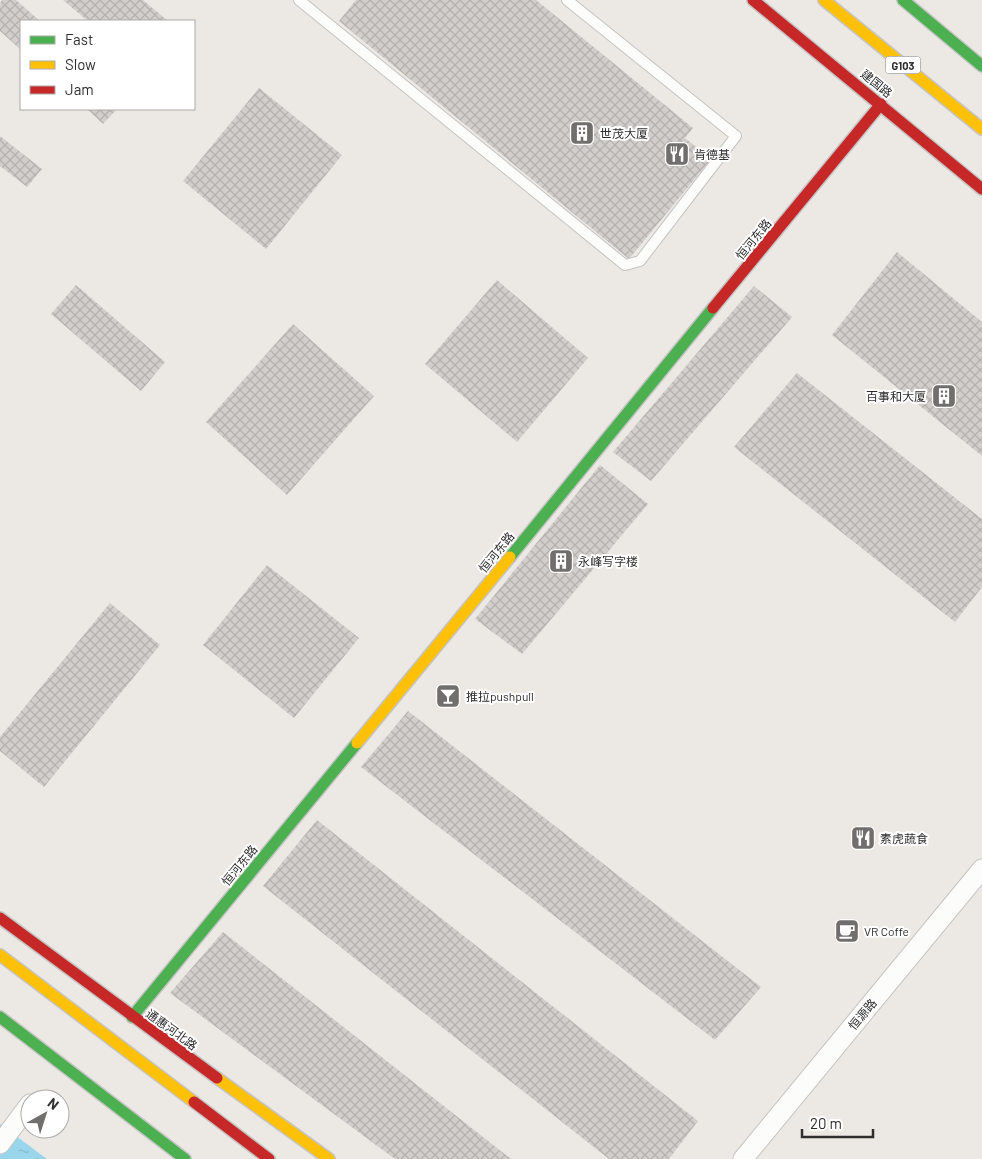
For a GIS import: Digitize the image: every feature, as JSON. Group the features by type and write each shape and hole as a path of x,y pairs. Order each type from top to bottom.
{"main road":[{"name":"建国路","path":"753,0 982,189"},
{"name":"G103","path":"824,0 982,129"},
{"path":"903,0 982,66"},
{"name":"恒河东路","path":"132,1017 881,104"},
{"name":"通惠河北路","path":"0,918 132,1017 329,1159"},
{"path":"0,955 269,1159"},
{"path":"0,1016 185,1159"}],"street":[{"name":"恒源路","path":"742,1159 982,869"},
{"path":"0,1144 20,1117"}],"lane":[{"path":"298,0 625,265 640,261 736,136 567,0"}],"water":[{"path":"0,1124 47,1159 0,1159"}],"building":[{"path":"2,0 16,0 39,20 20,20 20,49 0,31 0,3"},
{"path":"63,0 143,0 167,20 87,20"},
{"name":"世茂大厦","path":"356,0 536,0 693,128 685,138 711,159 629,259 339,21"},
{"path":"259,88 342,155 266,249 183,181"},
{"path":"88,110 116,110 103,124"},
{"path":"0,136 42,169 27,187 0,166"},
{"name":"百事和大厦","path":"897,252 982,322 982,456 832,335"},
{"path":"497,280 588,358 517,442 425,364"},
{"path":"76,285 165,362 141,391 51,314"},
{"path":"754,286 792,317 651,481 613,452"},
{"path":"293,324 374,396 287,495 206,422"},
{"path":"797,373 982,519 982,587 955,622 734,447"},
{"name":"永峰写字楼","path":"600,465 648,504 522,654 475,619"},
{"path":"267,565 359,638 294,718 203,645"},
{"path":"110,603 160,645 44,787 0,751 0,737"},
{"path":"408,711 761,987 715,1040 361,767"},
{"path":"317,820 698,1121 669,1159 609,1159 263,886"},
{"path":"223,932 511,1159 395,1159 170,993"}],"traffic: fast":[{"path":"903,0 982,66"},
{"path":"510,557 713,308"},
{"path":"132,1017 357,743"},
{"path":"0,1017 185,1159"}],"traffic: slow":[{"path":"824,0 982,129"},
{"path":"357,743 510,557"},
{"path":"0,955 194,1102"},
{"path":"217,1078 329,1159"}],"traffic: jam":[{"path":"753,0 982,189"},
{"path":"713,308 881,104"},
{"path":"0,918 217,1078"},
{"path":"194,1102 269,1159"}],"place":[{"name":"世茂大厦","path":"582,133"},
{"name":"肯德基","path":"677,154"},
{"name":"百事和大厦","path":"944,396"},
{"name":"永峰写字楼","path":"561,561"},
{"name":"推拉pushpull","path":"448,696"},
{"name":"素虎蔬食","path":"863,838"},
{"name":"VR Coffe","path":"847,931"}]}
